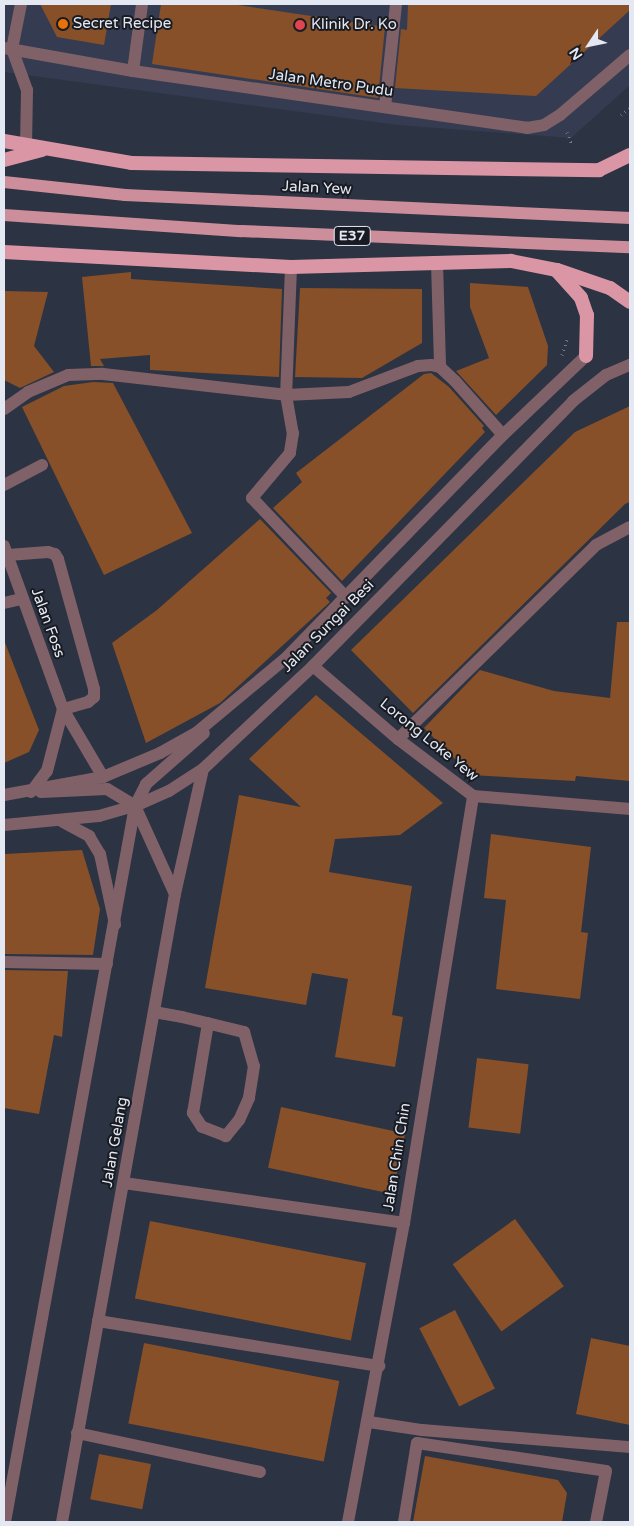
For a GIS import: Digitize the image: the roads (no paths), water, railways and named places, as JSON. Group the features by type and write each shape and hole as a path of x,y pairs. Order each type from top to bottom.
{"highway":[{"path":"4,141 42,150 131,163 600,170 630,155"},
{"path":"4,160 42,150"},
{"path":"4,252 291,267 511,261 557,270 610,288 630,302"},
{"path":"557,270 581,298 587,314 586,356"}],"main road":[{"name":"Jalan Yew","path":"4,182 125,195 630,218"},
{"name":"E37","path":"4,215 241,231 630,247"}],"street":[{"path":"21,4 6,51 27,90 26,145"},
{"path":"133,71 142,4"},
{"path":"385,108 396,4"},
{"name":"Jalan Metro Pudu","path":"6,51 527,128 544,125 560,115 630,55"},
{"path":"437,264 440,367 503,435"},
{"path":"291,267 286,395 293,433 290,453 252,498 346,597"},
{"name":"Jalan Sungai Besi","path":"4,795 31,792 58,784 103,777 160,753 196,733 286,658 503,435 586,356"},
{"name":"Jalan Sungai Besi","path":"4,825 62,822 135,806 169,791 204,769 313,666 573,401 606,375 630,364"},
{"path":"4,409 28,392 68,375 103,374 286,395 349,392 418,366 440,367"},
{"path":"4,485 42,465"},
{"path":"398,739 596,545 630,527"},
{"path":"6,551 48,552 55,554 94,689 94,697 88,702 63,710 47,771 31,792"},
{"name":"Jalan Foss","path":"6,551 63,710 103,777"},
{"path":"4,602 22,599"},
{"name":"Lorong Loke Yew","path":"313,666 398,739 473,796 630,809"},
{"path":"5,1522 64,1180 115,924 135,806 146,784 201,738 212,720"},
{"name":"Jalan Gelang","path":"62,1522 175,894 204,769"},
{"path":"31,792 59,793 107,789 135,806 175,894"},
{"name":"Jalan Chin Chin","path":"348,1522 369,1422 404,1223 473,796"},
{"path":"62,822 89,836 100,854 115,924"},
{"path":"4,962 107,964"},
{"path":"154,1012 208,1023 244,1032 254,1066 249,1098 239,1120 226,1136 202,1127 193,1113 208,1023"},
{"path":"124,1182 404,1223"},
{"path":"98,1321 379,1366"},
{"path":"369,1422 422,1430 630,1447"},
{"path":"77,1433 260,1472"},
{"path":"404,1522 417,1443 606,1471 596,1522"}],"place":[{"name":"Secret Recipe","path":"63,24"},
{"name":"Klinik Dr. Ko","path":"300,25"}]}
